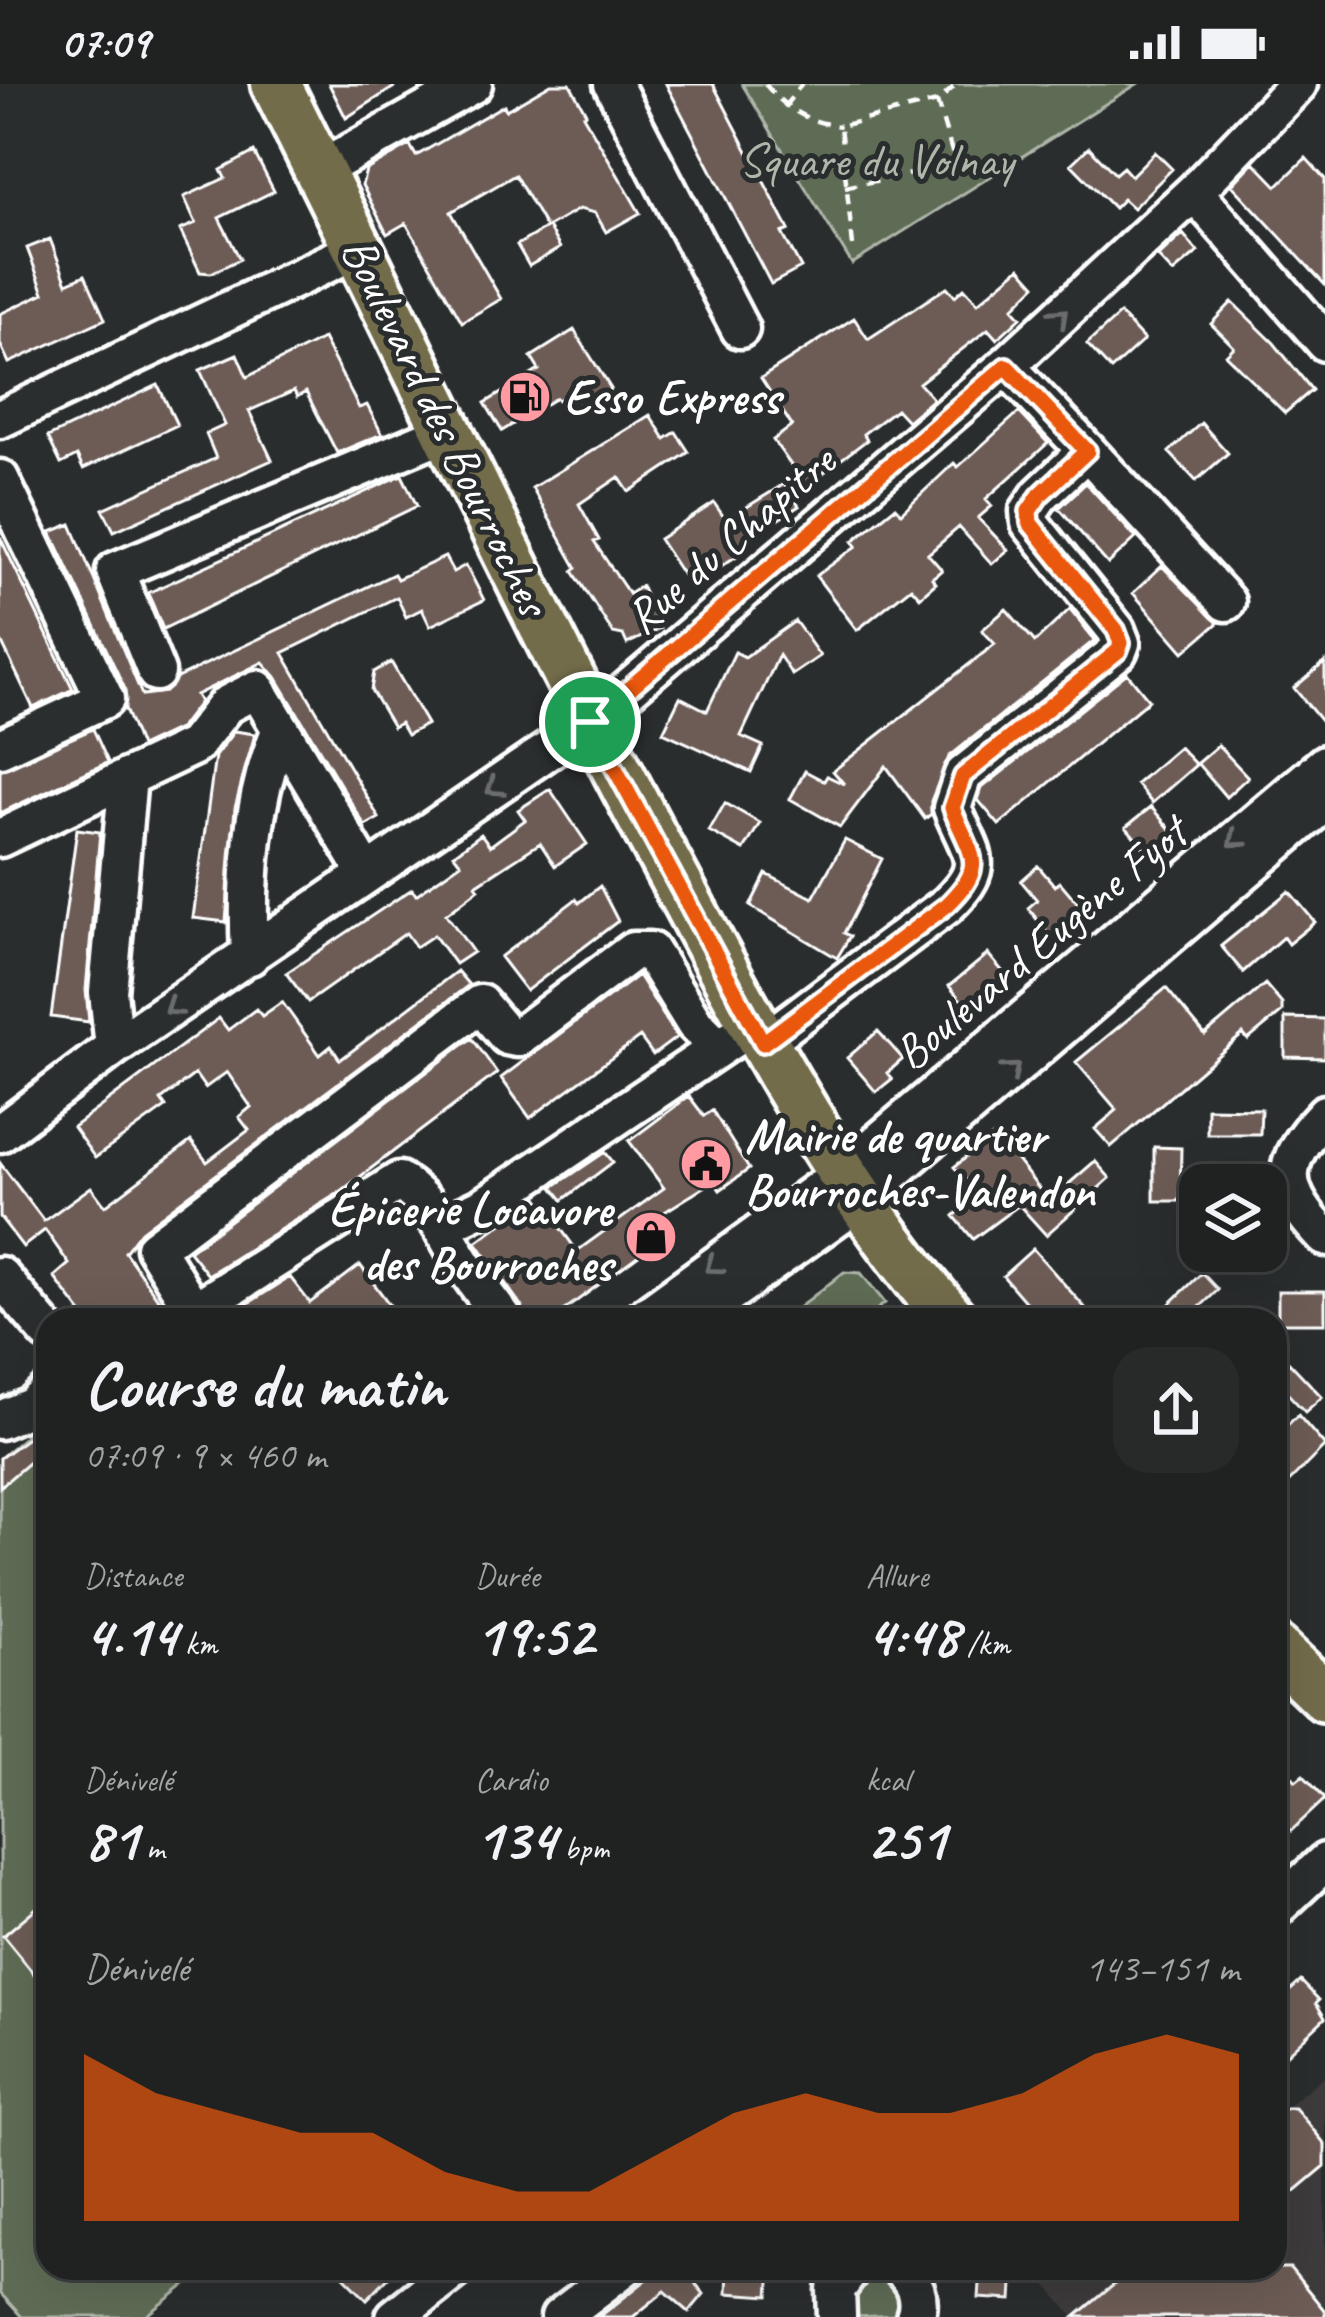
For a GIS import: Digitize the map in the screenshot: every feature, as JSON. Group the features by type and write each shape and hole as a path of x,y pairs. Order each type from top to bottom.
{"main road":[{"name":"Boulevard des Bourroches","path":"276,84 745,1039 943,1308"},
{"path":"1287,1661 1325,1697"}],"street":[{"path":"320,170 473,84"},
{"path":"614,84 740,329"},
{"name":"Rue du Chapitre","path":"0,1133 114,1047 590,722 1006,366 1194,192 1298,84"},
{"path":"1194,192 1325,342"},
{"path":"0,419 360,248"},
{"path":"1006,366 1226,602"},
{"path":"156,673 115,571 448,431"},
{"path":"444,1225 484,1206 745,1039 947,905 973,880 975,866 952,808 963,776 1118,651 1121,643 1116,630 1030,523 1029,511 1040,495 1087,451"},
{"path":"0,479 105,699 0,748"},
{"path":"0,838 194,746 226,705 257,689 367,874"},
{"path":"250,956 247,894 263,770 281,729"},
{"name":"Boulevard Eugène Fyot","path":"659,1308 851,1187 1325,764"},
{"path":"114,1047 108,992 128,777"},
{"name":"Boulevard Eugène Fyot","path":"706,1308 1325,802"},
{"path":"192,1308 155,1248 480,1004 507,1036 517,1038 633,951 650,951 695,1024 745,1039"},
{"path":"1325,1114 1295,1146 1288,1181 1304,1214 1325,1237"},
{"path":"199,1308 399,1181 422,1197 444,1225 460,1261 495,1308"},
{"path":"0,1276 36,1318"},
{"path":"0,1420 36,1403"},
{"path":"1287,1898 1325,1862"},
{"path":"395,2317 442,2280"},
{"path":"560,2317 608,2280"},
{"path":"837,2317 836,2290 843,2280"},
{"path":"909,2280 918,2295 915,2317"}],"path":[{"path":"765,84 784,107 816,123 840,126 937,102 957,84"},
{"path":"784,107 802,84"},
{"path":"844,188 956,165 937,102"},
{"path":"840,126 853,246"}],"shaded area":[{"path":"1325,2075 1325,2317 1074,2317 1042,2280 1287,2280 1287,2106"}],"green space":[{"name":"Square du Volnay","path":"742,84 1137,84 852,264"},
{"path":"844,1272 861,1273 885,1303 879,1308 798,1308"},
{"path":"36,1427 36,2280 193,2280 145,2317 22,2317 0,2293 0,1458"},
{"path":"860,2280 889,2280 898,2292 895,2315 856,2317 851,2288"}],"building":[{"path":"329,84 399,84 346,118"},
{"path":"551,84 570,84 640,213 606,232 595,213 579,209 548,227 560,248 529,266 517,245 546,228 515,175 451,212 501,299 462,322 406,223 387,234 362,185 366,170 410,145 416,156"},
{"path":"666,84 713,84 789,230 782,233 801,268 771,284"},
{"path":"1089,147 1115,174 1123,167 1131,176 1155,152 1172,169 1133,208 1123,199 1114,208 1071,164"},
{"path":"254,152 274,191 219,218 240,259 211,273 200,272 180,230 196,223 184,197 225,178 221,170"},
{"path":"1306,158 1325,179 1325,285 1232,185 1254,162 1277,186"},
{"path":"1183,234 1198,252 1173,273 1158,257"},
{"path":"50,239 67,283 85,275 105,319 9,363 0,344 0,314 44,293 27,248"},
{"path":"1020,267 1036,285 1013,308 1021,317 997,339 988,329 919,383 933,399 907,421 896,409 863,434 867,440 806,486 773,440 792,426 761,378 854,318 868,339 947,287 955,296 964,288 978,303"},
{"path":"1232,302 1312,390 1285,413 1226,355 1234,347 1211,324"},
{"path":"1120,314 1144,340 1111,370 1087,344"},
{"path":"574,330 611,389 582,406 572,392 556,398 502,431 485,403 539,370 531,357"},
{"path":"323,339 359,408 367,405 382,434 337,453 306,392 297,397 294,391 249,411 272,460 114,531 103,509 216,458 206,434 225,425 200,370 237,354 247,377"},
{"path":"158,385 177,425 83,469 77,456 61,464 48,437"},
{"path":"1019,412 1048,443 986,499 992,506 978,518 1008,550 992,564 959,527 928,554 942,570 932,578 936,583 920,597 911,587 857,630 816,576 857,546 853,541 895,507 901,513 954,463 958,467"},
{"path":"650,415 665,439 676,432 689,452 629,492 619,477 579,504 599,540 594,542 629,594 641,586 660,628 627,644 623,635 613,633 573,571 577,568 532,488"},
{"path":"1201,423 1228,453 1196,481 1169,452"},
{"path":"402,475 417,506 163,629 148,593"},
{"path":"1086,483 1136,538 1108,564 1059,508"},
{"path":"784,484 799,506 741,543 746,550 690,586 659,539 714,503 726,520"},
{"path":"71,524 142,695 165,692 177,678 394,574 397,579 445,557 453,572 466,565 484,600 430,626 422,609 406,617 397,597 283,653 379,818 365,826 263,662 196,695 200,702 180,728 140,747 125,709 125,689 51,532"},
{"path":"0,537 73,689 33,708 0,639"},
{"path":"1162,566 1218,623 1184,652 1133,593"},
{"path":"1006,609 1035,642 1070,609 1095,640 949,757 931,801 931,814 925,819 886,766 840,827 790,799 805,771 844,784 833,771 995,644 982,630"},
{"path":"795,621 820,656 792,675 779,655 741,736 763,746 751,772 663,732 680,697 707,711 735,652 745,657"},
{"path":"391,662 427,724 407,735 400,723 393,727 371,690 374,672"},
{"path":"1325,662 1325,726 1294,688"},
{"path":"1127,673 1149,700 999,825 978,800 982,788"},
{"path":"93,729 108,762 0,813 0,770"},
{"path":"234,731 255,734 235,808 226,922 193,918 215,756"},
{"path":"1218,745 1248,777 1226,797 1197,763"},
{"path":"1179,747 1196,765 1152,803 1136,784"},
{"path":"550,789 587,844 555,866 540,843 476,885 479,889 446,914 473,952 455,964 434,935 416,947 406,933 308,1002 286,973 412,889 416,895 461,863 454,854 481,834 490,846 525,820 518,810"},
{"path":"725,803 760,823 744,850 709,831"},
{"path":"1151,807 1177,837 1152,858 1126,827"},
{"path":"77,829 100,832 86,990 89,1022 51,1017"},
{"path":"845,840 882,859 844,933 850,936 837,958 750,906 766,874 813,898"},
{"path":"1038,866 1055,886 1060,882 1087,914 1054,941 1028,908 1037,900 1021,881"},
{"path":"600,886 618,921 526,991 500,957"},
{"path":"1289,891 1315,922 1288,944 1283,937 1243,972 1221,946"},
{"path":"988,954 1009,979 970,1011 949,986"},
{"path":"457,971 469,985 141,1231 125,1252 165,1308 78,1308 54,1277 69,1264 45,1230 23,1247 0,1217 0,1163 44,1221 91,1187 105,1206 191,1141 207,1162 249,1130 239,1117 251,1107 227,1072 205,1088 195,1074 161,1100 166,1107 95,1158 73,1127 219,1018 228,1030 256,1009 262,1016 282,1002 320,1055 331,1046 340,1060"},
{"path":"638,975 677,1037 653,1055 640,1037 530,1118 501,1078"},
{"path":"1265,984 1282,1004 1282,1012 1248,1040 1243,1034 1111,1147 1095,1129 1117,1110 1076,1062 1166,988 1205,1035"},
{"path":"1285,1018 1325,1019 1325,1058 1285,1057"},
{"path":"878,1031 903,1059 887,1073 892,1079 876,1092 847,1058"},
{"path":"472,1038 497,1073 340,1192 208,1275 189,1251"},
{"path":"689,1096 704,1116 712,1110 749,1169 720,1190 714,1181 650,1221 663,1237 567,1308 522,1308 476,1242 538,1197 577,1251 664,1188 629,1141"},
{"path":"1207,1108 1261,1109 1260,1134 1207,1134"},
{"path":"996,1134 1049,1201 1095,1161 1110,1178 1046,1235 1019,1205 973,1239 954,1216 979,1194 954,1167"},
{"path":"1154,1147 1181,1148 1179,1201 1154,1201"},
{"path":"605,1152 613,1162 563,1200 553,1187"},
{"path":"1033,1249 1085,1308 1031,1308 1003,1276"},
{"path":"360,1265 392,1308 241,1308 290,1277 310,1303"},
{"path":"1202,1273 1218,1290 1199,1308 1166,1308"},
{"path":"1278,1291 1325,1291 1325,1323 1287,1323 1287,1308 1278,1308"},
{"path":"1287,1365 1322,1397 1305,1412 1287,1393"},
{"path":"1298,1415 1325,1446 1287,1484 1287,1426"},
{"path":"36,1432 36,1456 0,1487 0,1458"},
{"path":"1290,1774 1296,1781 1303,1775 1325,1799 1291,1831 1287,1827"},
{"path":"36,1908 36,1972 34,1974 3,1936"},
{"path":"1301,1981 1319,2000 1316,2003 1325,2018 1287,2054 1287,1986 1291,1990"},
{"path":"1287,2108 1295,2108 1325,2144 1325,2166 1287,2198"},
{"path":"1287,2268 1325,2311 1325,2317 1075,2317 1120,2280 1287,2280"},
{"path":"348,2280 385,2280 367,2299"},
{"path":"646,2280 693,2280 704,2294 689,2312 665,2291 633,2317 599,2317"},
{"path":"728,2280 770,2280 769,2296 727,2293"},
{"path":"980,2280 1013,2280 1012,2300 979,2298"}],"place":[{"name":"Esso Express","path":"525,397"},
{"name":"Mairie de quartier Bourroches-Valendon","path":"706,1164"},
{"name":"Épicerie Locavore des Bourroches","path":"651,1237"}],"route":[{"path":"1006,366 1087,451 1040,495 1029,511 1030,523 1116,630 1121,643 1118,651 963,776 952,808 975,866 973,880 947,905 763,1043 590,722 1006,366"}]}
